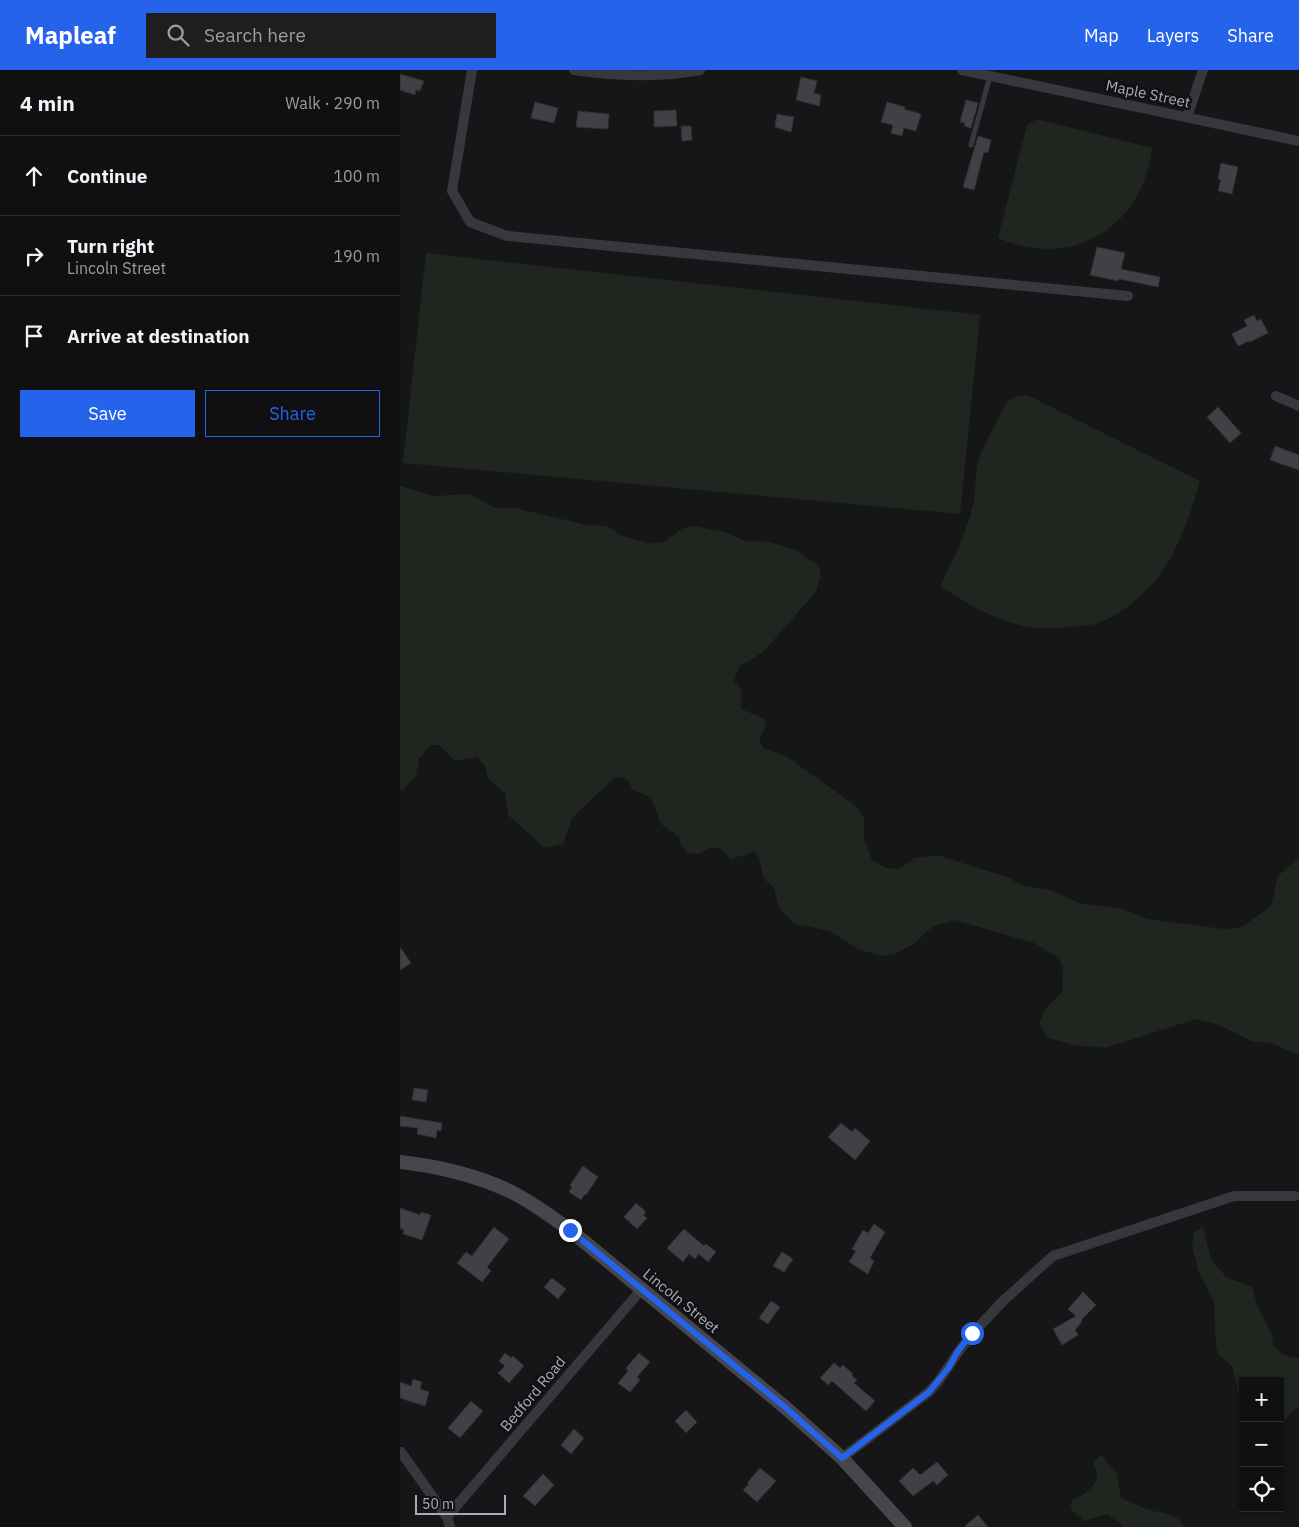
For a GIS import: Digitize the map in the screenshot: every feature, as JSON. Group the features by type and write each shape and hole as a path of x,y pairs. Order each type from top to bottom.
{"main road":[{"name":"Lincoln Street","path":"400,1162 412,1163 489,1183 517,1195 570,1230 786,1408 842,1458 905,1527"}],"street":[{"path":"472,70 452,192 470,222 507,236 1128,296"},
{"path":"574,70 629,75 670,75 700,70"},
{"name":"Maple Street","path":"962,70 1299,141"},
{"path":"1187,117 1203,70"},
{"path":"1276,396 1299,406"},
{"path":"842,1458 929,1392 972,1333 1004,1300 1053,1256 1234,1196 1295,1196"},
{"name":"Bedford Road","path":"449,1522 641,1290"},
{"path":"401,1452 449,1522"}],"lane":[{"path":"971,145 990,76"}],"shaded area":[{"path":"1037,119 1152,148 1146,176 1135,200 1119,220 1099,235 1077,245 1052,249 1025,247 998,238 1027,125"},
{"path":"426,253 980,315 960,514 403,463"},
{"path":"1027,395 1200,481 1177,546 1163,570 1134,602 1108,619 1087,625 1052,628 1024,626 986,613 940,586 959,547 969,520 974,501 977,466 981,452 1006,403 1016,396"},
{"path":"400,486 434,496 470,494 494,508 515,508 587,525 608,526 622,536 648,543 664,542 683,528 695,526 725,532 745,541 770,542 796,550 819,566 821,575 816,592 763,652 739,667 734,681 741,688 741,709 765,719 765,728 759,740 763,748 786,756 856,806 864,818 864,839 872,860 886,868 900,869 914,858 937,855 1010,878 1020,885 1050,890 1079,903 1122,909 1147,919 1224,929 1242,927 1271,906 1278,876 1299,857 1299,1055 1274,1044 1252,1041 1217,1024 1196,1019 1105,1048 1074,1045 1048,1038 1039,1023 1045,1009 1062,992 1063,967 1059,958 1034,943 955,920 932,927 914,944 894,954 881,956 858,949 830,931 795,924 779,908 774,888 764,879 759,857 754,852 731,859 721,849 712,847 699,854 688,853 680,845 679,837 661,824 651,798 632,790 630,782 620,777 613,779 572,818 563,844 545,848 508,815 505,793 488,779 485,766 477,757 455,761 439,745 430,745 419,759 416,776 403,790 400,790"},
{"path":"1203,1227 1211,1259 1227,1278 1252,1286 1257,1305 1272,1335 1273,1346 1283,1355 1299,1358 1299,1408 1294,1409 1284,1422 1284,1377 1239,1377 1239,1395 1232,1366 1219,1355 1216,1348 1214,1302 1198,1270 1192,1245 1194,1233"},
{"path":"1101,1455 1116,1472 1121,1498 1147,1509 1173,1516 1182,1522 1185,1527 1122,1527 1122,1525 1107,1514 1084,1521 1070,1508 1072,1500 1080,1496 1095,1483 1097,1473 1093,1463"}],"building":[{"path":"400,74 424,81 420,91 416,90 415,95 400,90"},
{"path":"801,77 817,81 814,93 821,95 819,106 796,100"},
{"path":"966,100 978,103 971,128 964,126 965,123 960,122"},
{"path":"535,102 558,108 554,123 531,118"},
{"path":"887,102 921,114 916,131 904,128 902,136 891,133 893,125 881,122"},
{"path":"676,110 677,126 654,127 654,111"},
{"path":"578,111 609,114 608,129 576,127"},
{"path":"777,114 794,117 791,132 775,127"},
{"path":"681,126 691,126 692,140 682,141"},
{"path":"978,136 991,140 988,153 984,152 974,190 963,187"},
{"path":"1221,163 1238,167 1232,194 1218,191 1221,180 1218,179"},
{"path":"1097,247 1125,253 1121,269 1160,277 1158,287 1090,275"},
{"path":"1254,315 1257,321 1261,319 1268,333 1238,346 1232,334 1247,326 1244,320"},
{"path":"1218,407 1241,433 1230,443 1207,417"},
{"path":"1275,446 1299,455 1299,470 1270,460"},
{"path":"400,947 411,963 400,970"},
{"path":"414,1088 428,1090 426,1102 412,1100"},
{"path":"400,1116 442,1123 441,1131 437,1130 436,1138 417,1134 418,1128 400,1126"},
{"path":"841,1123 852,1132 855,1128 870,1141 855,1160 828,1137"},
{"path":"583,1166 598,1177 581,1200 569,1192 572,1187 570,1185"},
{"path":"636,1203 646,1212 643,1215 647,1218 637,1229 624,1217"},
{"path":"400,1208 420,1215 421,1212 431,1215 422,1240 403,1234 404,1230 400,1228"},
{"path":"874,1224 885,1232 870,1258 874,1261 868,1274 849,1262 856,1251 852,1249 863,1230 868,1233"},
{"path":"494,1227 509,1239 487,1267 491,1271 482,1282 457,1263 466,1252 472,1256"},
{"path":"684,1229 704,1246 706,1244 716,1252 708,1262 699,1254 695,1259 689,1254 683,1262 667,1248"},
{"path":"782,1252 793,1259 784,1272 773,1266"},
{"path":"552,1278 566,1289 558,1299 544,1287"},
{"path":"1083,1292 1096,1305 1082,1319 1075,1330 1078,1335 1062,1345 1053,1329 1076,1316 1068,1309"},
{"path":"771,1301 780,1307 768,1324 759,1318"},
{"path":"505,1353 511,1358 513,1356 524,1366 509,1383 498,1373 505,1366 499,1361"},
{"path":"639,1353 650,1362 637,1377 640,1380 630,1392 618,1383 628,1371 626,1368"},
{"path":"834,1363 840,1368 843,1365 853,1374 852,1376 857,1380 854,1383 875,1401 866,1411 832,1381 828,1385 820,1378"},
{"path":"413,1379 422,1382 420,1389 429,1392 425,1406 400,1398 400,1382 411,1386"},
{"path":"471,1401 483,1411 460,1438 448,1428"},
{"path":"686,1410 697,1422 686,1433 675,1421"},
{"path":"574,1429 584,1438 571,1454 561,1445"},
{"path":"937,1462 948,1475 937,1485 933,1481 913,1496 899,1481 913,1468 920,1475"},
{"path":"760,1468 776,1481 757,1502 743,1490"},
{"path":"543,1474 554,1485 535,1506 523,1496"},
{"path":"978,1515 988,1527 964,1527"}],"route":[{"path":"570,1230 786,1408 842,1458 929,1392 972,1333"}]}
